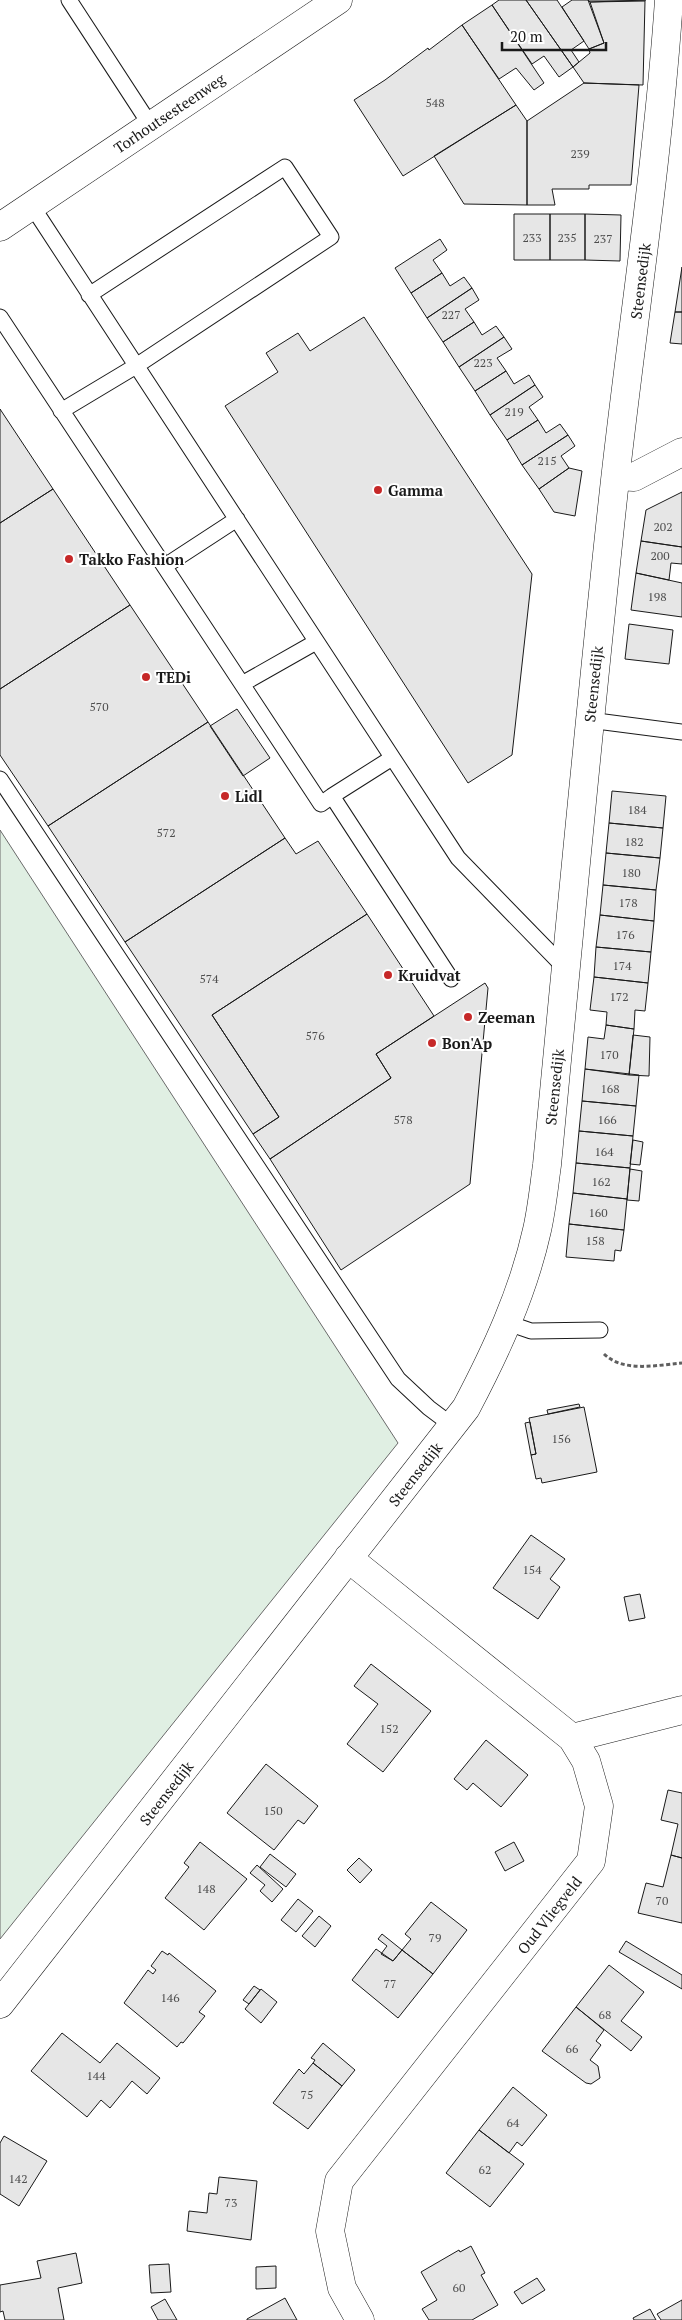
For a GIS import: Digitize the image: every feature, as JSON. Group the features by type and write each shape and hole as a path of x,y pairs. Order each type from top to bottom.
{"street":[{"name":"Torhoutsesteenweg","path":"0,226 338,0"},
{"name":"Steensedijk","path":"0,2004 453,1426 466,1408 508,1323 521,1288 537,1229 547,1165 589,720 616,476 662,101 669,0"},
{"path":"616,476 634,477 682,452"},
{"name":"Oud Vliegveld","path":"348,1558 572,1738 586,1761 599,1806 590,1861 339,2181 330,2231 342,2288 360,2320"},
{"path":"572,1738 682,1710"}],"lane":[{"path":"69,0 151,126"},
{"path":"62,411 136,366 331,237 284,167 90,294"},
{"path":"32,206 458,858 566,969"},
{"path":"0,317 321,804 392,758"},
{"path":"165,566 236,519"},
{"path":"242,684 316,642"},
{"path":"589,720 682,732"},
{"path":"0,779 398,1378 429,1408 453,1426"},
{"path":"332,796 451,979"},
{"path":"508,1323 531,1331 600,1330"}],"path":[{"path":"600,1330 602,1351 610,1360 626,1366 682,1363"}],"green space":[{"path":"0,830 398,1443 0,1939"}],"building":[{"path":"499,0 526,0 573,67 559,77 544,56 532,64 492,5"},
{"path":"526,0 557,0 584,41 571,50 579,62 573,67"},
{"path":"572,0 588,0 604,43 589,49 562,7"},
{"path":"588,0 646,0 590,2"},
{"path":"645,1 643,85 584,83 573,67 590,53 589,49 604,43 590,2"},
{"path":"492,5 544,83 534,90 516,68 499,79 462,25"},
{"path":"462,25 516,105 403,176 354,100 428,48 429,50"},
{"path":"584,83 639,85 631,185 589,185 589,189 552,189 555,205 527,205 527,121"},
{"path":"516,105 527,121 527,205 464,204 434,156"},
{"path":"514,214 550,214 550,260 514,260"},
{"path":"550,214 585,214 585,260 550,260"},
{"path":"585,214 621,215 620,261 585,260"},
{"path":"440,239 447,250 433,260 442,273 411,293 395,268"},
{"path":"682,267 682,312 675,312"},
{"path":"442,273 450,286 464,277 472,288 427,318 411,293"},
{"path":"472,288 479,300 465,309 474,322 443,342 427,318"},
{"path":"675,312 682,312 682,344 670,343"},
{"name":"Gamma","path":"364,317 532,574 512,755 468,783 225,406 278,372 266,353 298,333 310,351"},
{"path":"474,322 482,335 496,326 504,337 459,367 443,342"},
{"path":"504,337 512,349 497,358 506,371 475,391 459,367"},
{"path":"506,371 514,384 529,375 535,385 490,415 475,391"},
{"path":"535,385 543,397 529,407 538,420 507,440 490,415"},
{"path":"0,409 53,489 0,523"},
{"path":"538,420 546,433 560,424 568,435 522,465 507,440"},
{"path":"568,435 575,446 561,456 569,468 539,489 522,465"},
{"path":"569,468 582,471 575,516 554,512 539,489"},
{"path":"53,489 130,605 0,689 0,523"},
{"path":"682,492 682,547 641,541 646,510"},
{"path":"641,541 682,547 682,564 671,563 669,580 636,573"},
{"path":"636,573 682,583 682,617 631,610"},
{"path":"130,605 208,722 48,826 0,755 0,689"},
{"path":"629,624 673,630 669,664 625,659"},
{"path":"237,709 270,758 243,776 210,726"},
{"path":"208,722 285,838 125,942 48,826"},
{"path":"612,791 666,796 663,828 609,823"},
{"path":"609,823 663,828 660,858 606,853"},
{"path":"285,838 296,854 318,841 367,914 212,1015 279,1117 253,1134 125,942"},
{"path":"606,853 660,858 656,890 603,885"},
{"path":"603,885 656,890 654,921 600,915"},
{"path":"367,914 434,1016 376,1054 391,1078 270,1159 253,1134 279,1117 212,1015"},
{"path":"600,915 654,921 651,952 596,947"},
{"path":"596,947 651,952 648,983 594,977"},
{"path":"594,977 648,983 645,1011 635,1010 634,1029 606,1025 607,1012 590,1010"},
{"path":"485,983 488,988 470,1184 341,1270 270,1159 391,1078 376,1054"},
{"path":"606,1025 634,1029 629,1075 585,1069 588,1037 604,1039"},
{"path":"633,1035 650,1037 649,1076 629,1075"},
{"path":"585,1069 639,1075 636,1106 582,1101"},
{"path":"582,1101 636,1106 633,1136 579,1131"},
{"path":"579,1131 633,1136 630,1168 576,1163"},
{"path":"633,1140 643,1142 640,1165 630,1164"},
{"path":"576,1163 630,1168 627,1199 573,1193"},
{"path":"630,1169 642,1171 639,1201 627,1200"},
{"path":"573,1193 627,1199 624,1230 569,1224"},
{"path":"569,1224 624,1230 621,1251 615,1250 614,1261 566,1257"},
{"path":"579,1404 580,1407 548,1414 547,1410"},
{"path":"584,1407 597,1472 542,1483 541,1478 536,1479 531,1455 536,1454 529,1418"},
{"path":"530,1422 536,1454 531,1455 525,1423"},
{"path":"531,1535 565,1559 550,1579 560,1587 538,1619 493,1588"},
{"path":"640,1594 645,1618 629,1621 624,1597"},
{"path":"371,1664 431,1711 383,1772 347,1744 378,1704 354,1686"},
{"path":"486,1740 528,1775 501,1807 473,1783 467,1790 454,1779"},
{"path":"266,1764 318,1806 304,1824 298,1820 274,1850 227,1813"},
{"path":"668,1790 682,1793 682,1858 671,1855 678,1824 661,1820"},
{"path":"200,1842 247,1879 204,1930 165,1898 189,1867 184,1863"},
{"path":"514,1842 524,1861 505,1871 495,1852"},
{"path":"270,1854 296,1874 286,1887 260,1867"},
{"path":"671,1855 682,1858 682,1923 638,1913 646,1883 663,1887"},
{"path":"359,1858 372,1870 360,1883 347,1870"},
{"path":"257,1865 283,1889 272,1902 260,1891 265,1885 250,1873"},
{"path":"298,1899 313,1911 296,1932 281,1920"},
{"path":"431,1902 467,1930 433,1974 402,1950 411,1939 405,1934"},
{"path":"319,1916 331,1926 315,1947 302,1936"},
{"path":"382,1934 402,1950 393,1961 381,1954 387,1946 378,1939"},
{"path":"626,1941 682,1975 682,1989 619,1952"},
{"path":"376,1949 393,1961 402,1950 433,1974 398,2018 352,1980"},
{"path":"162,1951 168,1955 169,1953 216,1991 199,2012 205,2016 183,2043 181,2042 177,2047 124,2003 148,1970 153,1974 156,1970 151,1966"},
{"path":"609,1965 644,1992 621,2021 642,2037 631,2051 576,2007"},
{"path":"254,1986 260,1990 249,2004 243,2000"},
{"path":"261,1989 277,2002 261,2023 245,2009"},
{"path":"576,2007 604,2030 596,2041 601,2045 590,2060 598,2066 600,2078 591,2084 586,2083 542,2051"},
{"path":"62,2033 100,2063 117,2043 160,2078 147,2094 132,2081 110,2108 101,2100 87,2117 31,2071"},
{"path":"323,2043 355,2070 342,2086 313,2063 315,2060 311,2058"},
{"path":"313,2063 342,2086 308,2129 273,2103 299,2069 304,2074"},
{"path":"513,2087 547,2115 522,2146 517,2142 509,2153 479,2130"},
{"path":"479,2130 524,2164 490,2207 446,2173"},
{"path":"4,2136 47,2161 19,2206 0,2194 0,2143"},
{"path":"219,2177 257,2181 251,2240 187,2231 189,2211 207,2213 209,2193 217,2194"},
{"path":"471,2246 485,2273 481,2275 498,2305 472,2320 429,2320 422,2309 437,2300 421,2272 459,2250 460,2252"},
{"path":"76,2253 82,2283 58,2288 64,2320 5,2320 3,2311 0,2312 0,2285 41,2278 37,2261"},
{"path":"169,2264 171,2292 151,2293 149,2265"},
{"path":"276,2266 276,2288 256,2289 256,2267"},
{"path":"537,2278 545,2290 522,2304 514,2292"},
{"path":"285,2298 297,2320 247,2320 247,2319"},
{"path":"165,2299 177,2320 158,2320 151,2307"},
{"path":"682,2300 682,2320 661,2320 657,2314"},
{"path":"650,2309 656,2320 634,2320 633,2318"}],"place":[{"name":"Gamma","path":"378,490"},
{"name":"Takko Fashion","path":"69,559"},
{"name":"TEDi","path":"146,677"},
{"name":"Lidl","path":"225,796"},
{"name":"Kruidvat","path":"388,975"},
{"name":"Zeeman","path":"468,1017"},
{"name":"Bon'Ap","path":"432,1043"}]}
